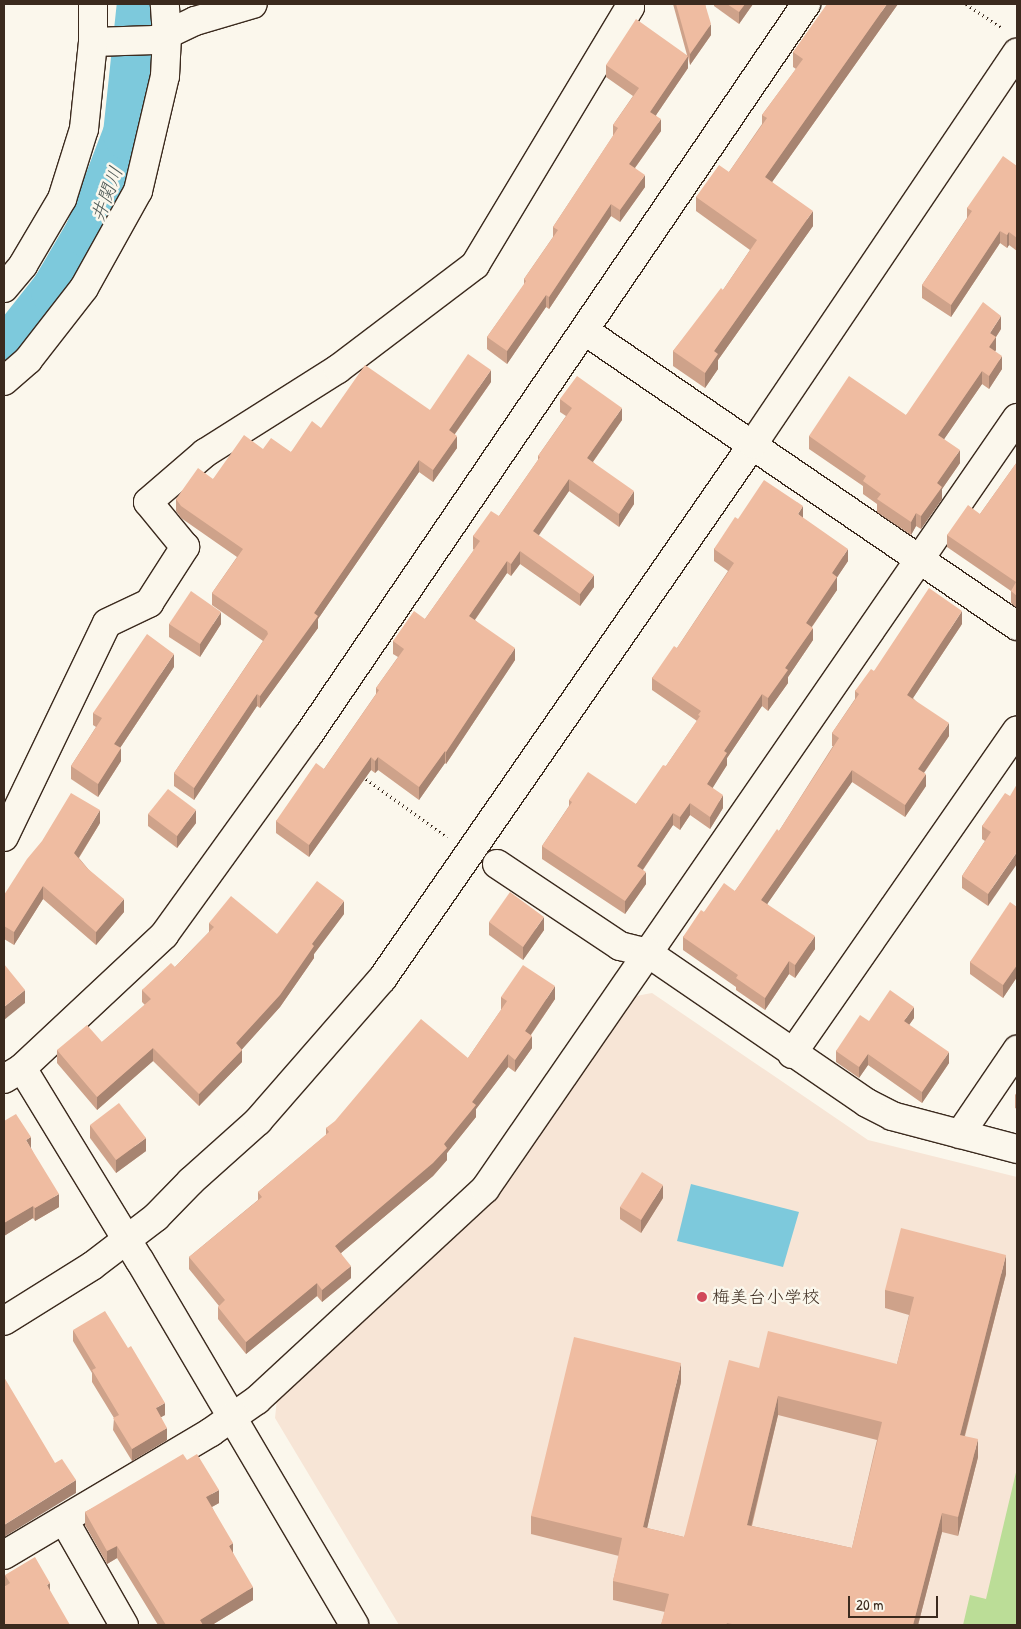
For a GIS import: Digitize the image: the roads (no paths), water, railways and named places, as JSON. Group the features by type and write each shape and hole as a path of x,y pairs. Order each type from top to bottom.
{"street":[{"path":"4,288 23,265 62,199 84,129 93,42 93,4"},
{"path":"4,381 28,360 84,288 138,191 165,76 161,38 165,4"},
{"path":"93,42 122,42 161,38 195,21 253,4"},
{"path":"4,836 107,623 149,604 185,547 148,502 206,453 338,369 475,265 630,7 629,4"},
{"path":"354,1625 127,1239 13,1074 164,935 307,737 806,4"},
{"path":"4,1321 92,1266 156,1217 191,1181 258,1121 382,979 752,444 1017,53"},
{"path":"585,331 1017,626"},
{"path":"4,1555 257,1400 485,1189 1017,418"},
{"path":"792,1054 1017,730"},
{"path":"497,864 620,946 648,953 792,1054 867,1103 892,1116 1017,1149"},
{"path":"960,1134 1017,1050"},
{"path":"64,1520 124,1625"}],"water":[{"path":"691,1184 799,1212 783,1267 677,1241"}],"waterway":[{"name":"井関川","path":"4,359 58,291 92,233 130,134 144,4"}],"place":[{"name":"梅美台小学校","path":"702,1297"}]}
